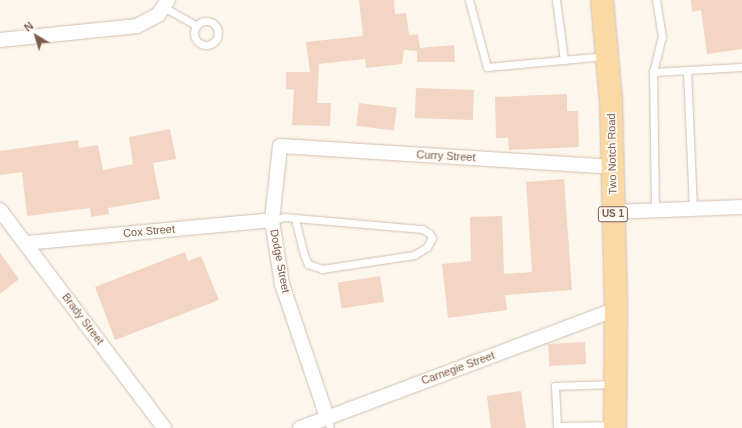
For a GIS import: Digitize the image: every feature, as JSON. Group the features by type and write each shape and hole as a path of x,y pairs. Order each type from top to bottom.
{"main road":[{"name":"Two Notch Road","path":"602,0 608,55 612,167 616,309 614,384 615,427"}],"street":[{"path":"0,40 138,26 158,15 166,4"},
{"name":"Curry Street","path":"280,146 612,167"},
{"name":"Dodge Street","path":"280,146 272,220 282,284 328,423"},
{"path":"613,212 742,207"},
{"name":"Brady Street","path":"0,210 164,428"},
{"name":"Cox Street","path":"26,243 272,220"},
{"name":"Carnegie Street","path":"300,428 328,423 616,309"}],"lane":[{"path":"469,0 487,67 608,55"},
{"path":"556,0 564,60"},
{"path":"655,211 652,72 662,37 656,0"},
{"path":"166,4 196,25"},
{"path":"652,72 742,67"},
{"path":"687,71 693,209"},
{"path":"272,220 284,217 422,229 429,233 432,238 423,251 414,255 322,269 308,264 304,255 295,218"},
{"path":"614,384 555,386 557,426 615,427"}],"building":[{"path":"359,0 394,0 395,14 406,13 409,35 418,34 420,48 454,45 455,62 417,62 417,51 404,50 402,64 366,68 365,59 319,64 317,103 331,103 330,126 292,125 294,90 286,89 286,72 310,72 306,42 363,36"},
{"path":"691,0 742,0 742,49 707,54 701,10 692,12"},
{"path":"416,88 474,90 473,120 415,118"},
{"path":"567,94 567,111 578,111 579,147 509,150 508,138 496,138 495,97"},
{"path":"359,103 397,108 394,130 356,126"},
{"path":"170,129 176,159 153,163 160,199 108,208 109,214 91,217 90,208 27,216 22,172 0,175 0,151 78,140 79,148 98,145 103,170 133,164 129,137"},
{"path":"564,179 572,290 505,295 507,310 448,318 442,264 471,261 470,217 502,216 504,274 532,272 526,182"},
{"path":"185,252 188,261 201,256 219,300 115,340 95,287"},
{"path":"0,253 19,279 0,294"},
{"path":"380,276 384,302 342,308 338,283"},
{"path":"585,342 586,364 549,366 548,344"},
{"path":"521,391 526,428 491,428 487,396"}]}
